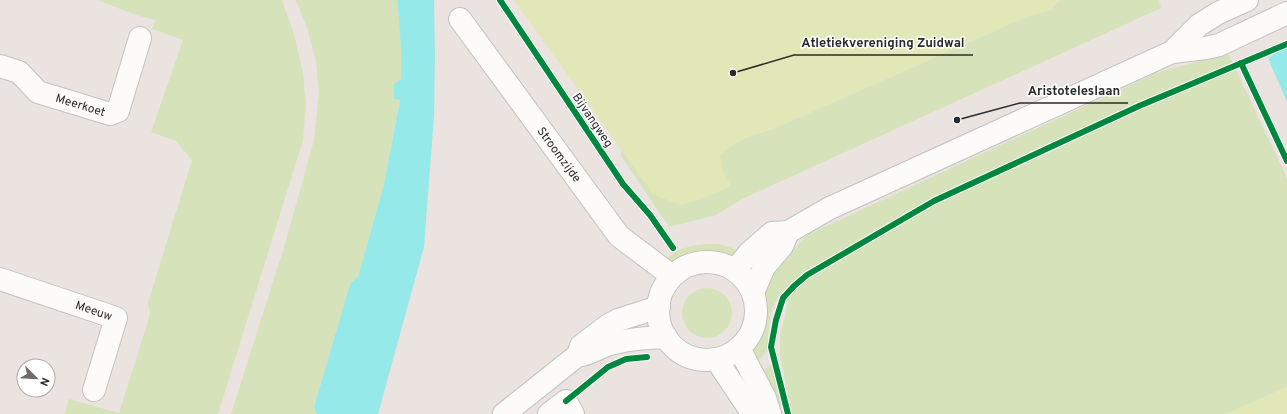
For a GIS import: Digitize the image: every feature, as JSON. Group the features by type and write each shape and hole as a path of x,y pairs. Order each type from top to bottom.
{"street":[{"path":"1172,52 1199,25 1218,12 1247,0"},
{"path":"735,270 750,252 772,234 788,232 830,208 1172,52 1219,45 1287,13"},
{"name":"Stroomzijde","path":"460,19 619,236 672,276"},
{"name":"Meerkoet","path":"0,66 19,72 38,92 110,114 118,111 140,38"},
{"path":"753,293 764,267 782,246 788,232"},
{"path":"702,262 719,263 735,270 745,280 753,293 756,308 755,323 749,336 739,348 727,356 712,360 697,359 684,354 672,345 663,333 659,319 658,307 663,288 672,276 686,266 702,262"},
{"name":"Meeuw","path":"0,279 116,318 94,390"},
{"path":"504,414 578,355 582,346 607,326 618,320 658,307"},
{"path":"578,355 586,354 606,345 620,342 666,337"},
{"path":"739,348 765,398 770,414"},
{"path":"716,359 748,407 755,414"},
{"path":"549,414 566,401 572,414"}],"green space":[{"path":"97,0 282,0 294,34 303,73 306,104 303,140 218,414 64,414 69,399 119,413 149,318 150,312 148,303 192,160 176,141 151,132 183,40 152,29 155,20 136,15"},
{"path":"296,0 397,0 402,68 400,81 394,99 400,99 384,184 358,277 350,284 314,407 317,414 231,414 285,244 314,140 319,92 316,61 307,28"},
{"path":"514,0 1060,0 1050,10 1028,16 773,129 739,141 720,155 722,169 731,186 700,200 680,205 653,194"},
{"path":"1060,0 1159,0 1161,8 740,200 716,215 669,227 621,156 623,133 753,135 773,129 1028,16 1050,10"},
{"path":"1228,53 1287,178 1287,387 1227,414 792,414 780,355 780,336 788,303 782,290 772,309 766,352 758,361 755,359 753,351 759,324 761,297 775,270 807,235 1156,73"},
{"path":"708,244 719,244 738,250 730,257 720,259 700,259 679,267 667,258 681,249"},
{"path":"707,288 717,290 725,295 730,303 732,313 730,323 725,331 717,336 707,338 697,336 689,331 684,323 682,313 684,303 689,295 697,290"},
{"path":"770,365 773,366 780,388 783,404 781,406 777,405 764,371"},
{"path":"1287,387 1287,414 1227,414"}],"water":[{"path":"397,0 434,0 434,116 424,247 378,414 317,414 314,407 350,284 358,277 384,184 400,100 394,99 394,84 401,79"},
{"path":"1287,45 1287,102 1268,58"}],"cycle path":[{"name":"Bijvangweg","path":"500,0 623,184 650,215 673,248"},
{"path":"788,414 771,347 776,320 783,298 807,275 934,201 1139,106 1287,44"},
{"path":"1241,63 1287,161"},
{"path":"566,401 608,367 626,359 647,357"}],"place":[{"name":"Atletiekvereniging Zuidwal","path":"733,73"},
{"name":"Aristoteleslaan","path":"957,120"}]}
